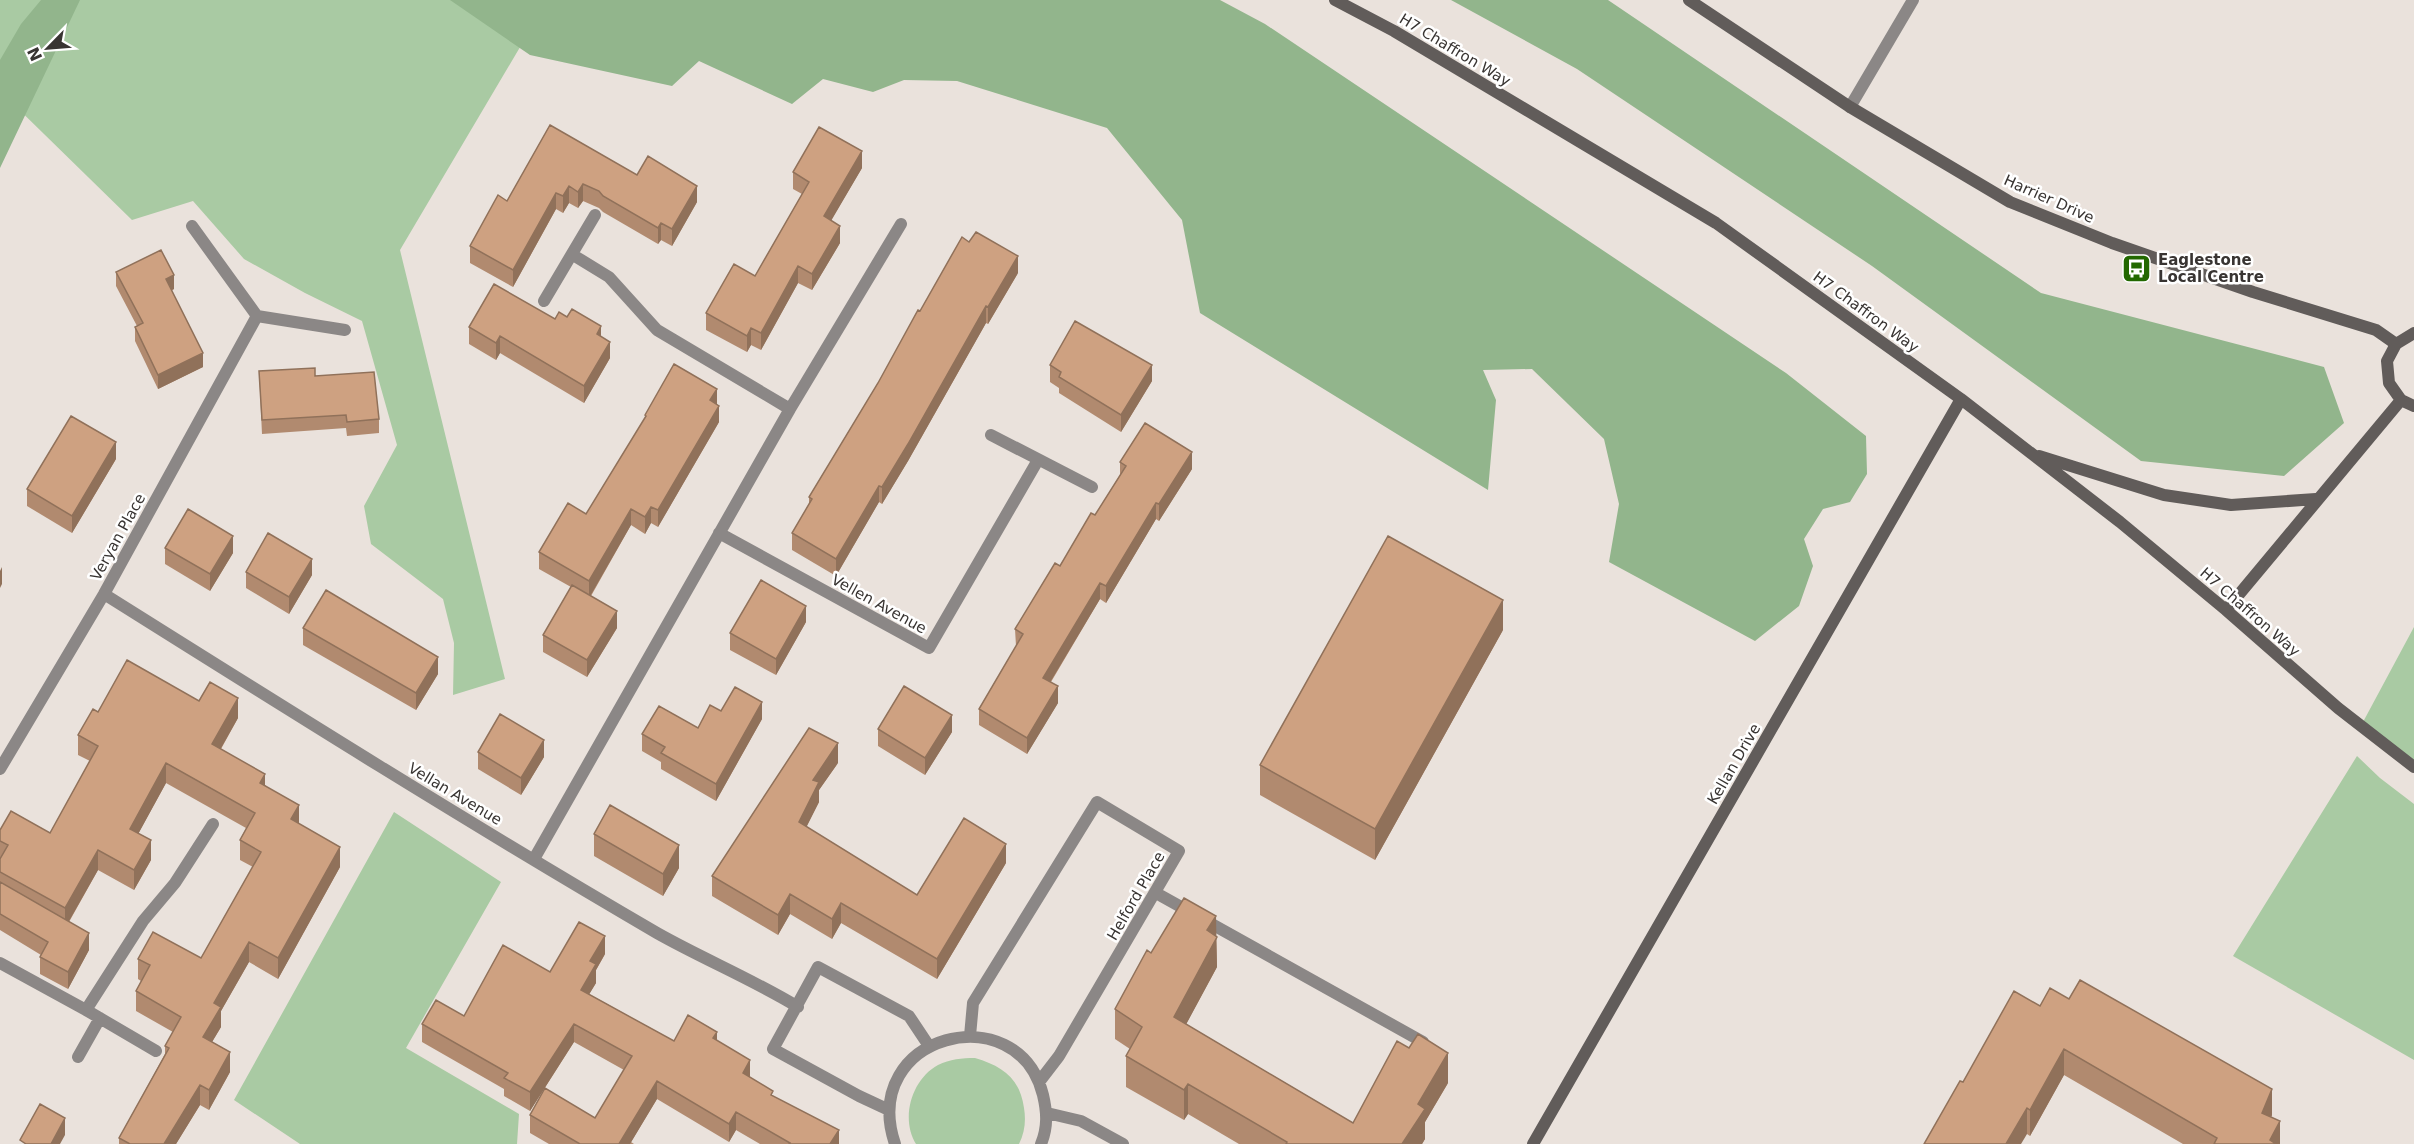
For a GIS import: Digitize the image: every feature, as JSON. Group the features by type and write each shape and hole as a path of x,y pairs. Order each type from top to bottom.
{"street":[{"name":"H7 Chaffron Way","path":"1335,0 1394,31 1716,223 1961,399 2120,522 2226,609 2338,708 2414,767"},
{"name":"Harrier Drive","path":"1689,0 1850,107 2010,202 2144,254 2253,292 2376,330 2396,344"},
{"path":"1850,107 1913,0"},
{"path":"544,301 595,214"},
{"path":"534,859 790,409 901,224"},
{"path":"192,226 257,316 345,330"},
{"path":"573,255 609,277 657,330 790,409"},
{"name":"Veryan Place","path":"0,769 104,594 257,316"},
{"path":"2414,333 2396,344 2387,361 2389,383 2401,400 2414,406"},
{"name":"Kellan Drive","path":"1533,1144 1961,399"},
{"path":"2226,609 2401,400"},
{"path":"991,435 1092,487"},
{"path":"2031,453 2164,495 2231,505 2316,499"},
{"name":"Vellen Avenue","path":"719,533 928,648 1038,460"},
{"name":"Vellan Avenue","path":"104,594 431,799 660,934 798,1006"},
{"name":"Helford Place","path":"970,1036 973,1003 1097,802 1179,851 1059,1056 1040,1082"},
{"path":"86,1010 143,921 175,883 213,824"},
{"path":"1156,893 1423,1042"},
{"path":"0,963 156,1051"},
{"path":"889,1110 773,1049 818,967 909,1016 929,1046"},
{"path":"78,1057 100,1018"},
{"path":"895,1144 889,1110 895,1084 909,1062 929,1046 949,1038 970,1036 999,1042 1023,1059 1040,1082 1047,1113 1045,1135 1041,1144"},
{"path":"1047,1113 1082,1121 1123,1144"}],"green space":[{"path":"0,0 500,0 526,37 400,250 505,679 453,695 454,643 443,599 371,544 364,506 397,445 362,321 244,259 193,201 132,220 0,91"},
{"path":"41,0 80,0 0,168 0,60 21,24"},
{"path":"450,0 1220,0 1265,24 1786,373 1866,436 1867,474 1850,502 1823,509 1804,539 1813,566 1799,606 1755,641 1609,562 1619,504 1604,439 1532,369 1483,370 1496,400 1488,490 1200,313 1182,220 1107,128 957,81 904,80 873,92 823,79 792,104 699,61 672,86 530,55"},
{"path":"1451,0 1608,0 2041,293 2324,367 2344,423 2284,476 2141,461 1872,266 1577,69"},
{"path":"2414,627 2414,763 2363,722"},
{"path":"2357,756 2380,778 2414,804 2414,1060 2233,956"},
{"path":"394,812 501,882 406,1048 519,1114 517,1144 300,1144 234,1100"},
{"path":"975,1058 1001,1069 1014,1081 1022,1098 1025,1117 1024,1130 1019,1144 916,1144 911,1134 909,1111 915,1089 921,1080 938,1065 956,1059"}],"building":[{"path":"550,125 637,175 648,156 697,186 672,229 661,223 658,228 603,196 599,191 583,184 578,192 569,186 563,196 556,193 513,270 470,246 498,195 507,201"},
{"path":"819,127 862,151 824,216 840,226 812,274 798,266 761,333 751,328 747,336 706,313 734,264 755,276 809,182 793,172"},
{"path":"976,232 1018,256 988,307 986,306 908,444 882,487 879,486 836,559 792,533 812,499 809,497 962,237 969,242"},
{"path":"161,250 174,275 166,279 203,353 158,375 135,327 143,323 116,272"},
{"path":"494,284 555,319 559,312 567,317 572,309 601,326 597,334 610,342 584,386 500,336 496,343 469,327"},
{"path":"1075,321 1152,365 1121,415 1059,377 1061,372 1050,365"},
{"path":"674,364 717,389 710,400 719,406 658,510 651,507 645,517 631,509 589,581 539,552 568,503 586,514 646,416"},
{"path":"315,368 315,376 374,372 379,419 347,422 346,415 262,420 259,371"},
{"path":"71,416 116,442 72,516 27,489"},
{"path":"1145,423 1192,452 1159,504 1156,503 1106,586 1100,583 1043,678 1058,686 1027,738 979,709 1023,634 1015,629 1055,563 1060,566 1091,513 1095,515 1126,466 1120,462"},
{"path":"188,509 233,536 210,574 165,548"},
{"path":"268,533 312,559 289,597 246,572"},
{"path":"1388,536 1503,600 1375,829 1260,765"},
{"path":"761,580 806,606 776,659 730,633"},
{"path":"572,585 617,611 587,660 543,635"},
{"path":"326,590 438,657 416,693 303,628"},
{"path":"127,660 199,701 210,682 238,698 212,744 265,774 260,783 299,805 291,819 340,847 278,958 249,942 214,1003 221,1007 203,1037 230,1052 209,1090 200,1085 164,1144 130,1144 119,1138 169,1048 165,1046 181,1017 136,991 150,965 138,959 153,932 201,958 261,852 240,840 255,813 166,763 130,829 151,840 134,870 98,850 65,908 0,872 0,859 8,845 0,841 0,830 11,811 50,833 98,746 78,735 93,709 98,712"},
{"path":"904,686 952,715 925,758 878,729"},
{"path":"735,687 762,702 716,784 661,753 665,747 642,734 659,706 698,728 710,705 721,711"},
{"path":"500,714 544,740 521,778 478,752"},
{"path":"809,728 838,743 813,780 819,782 799,822 917,895 964,818 1006,844 937,959 841,903 832,919 790,894 778,915 712,876"},
{"path":"610,805 679,845 663,874 594,834"},
{"path":"0,882 89,933 68,972 40,957 48,942 0,914"},
{"path":"1184,898 1216,916 1207,930 1217,937 1174,1017 1353,1123 1397,1041 1409,1048 1418,1034 1448,1053 1418,1104 1425,1109 1402,1144 1286,1144 1287,1142 1188,1084 1184,1090 1126,1056 1142,1027 1115,1009 1147,950 1151,953"},
{"path":"579,922 605,936 590,961 596,964 581,990 674,1041 688,1015 717,1032 713,1038 750,1060 743,1073 773,1091 771,1095 839,1130 830,1144 789,1144 736,1112 729,1124 657,1081 619,1144 580,1144 530,1115 545,1088 595,1118 632,1056 574,1024 530,1092 504,1078 508,1073 422,1024 436,1000 464,1016 503,945 550,972"},
{"path":"2080,980 2272,1089 2262,1113 2280,1121 2270,1140 2276,1144 2214,1144 2217,1138 2064,1049 2030,1110 2027,1108 2006,1144 1924,1144 1960,1081 1963,1082 2014,991 2040,1006 2050,988 2069,999"},
{"path":"40,1104 65,1118 51,1144 26,1144 20,1140"}],"place":[{"name":"Eaglestone Local Centre","path":"2137,269"}]}
